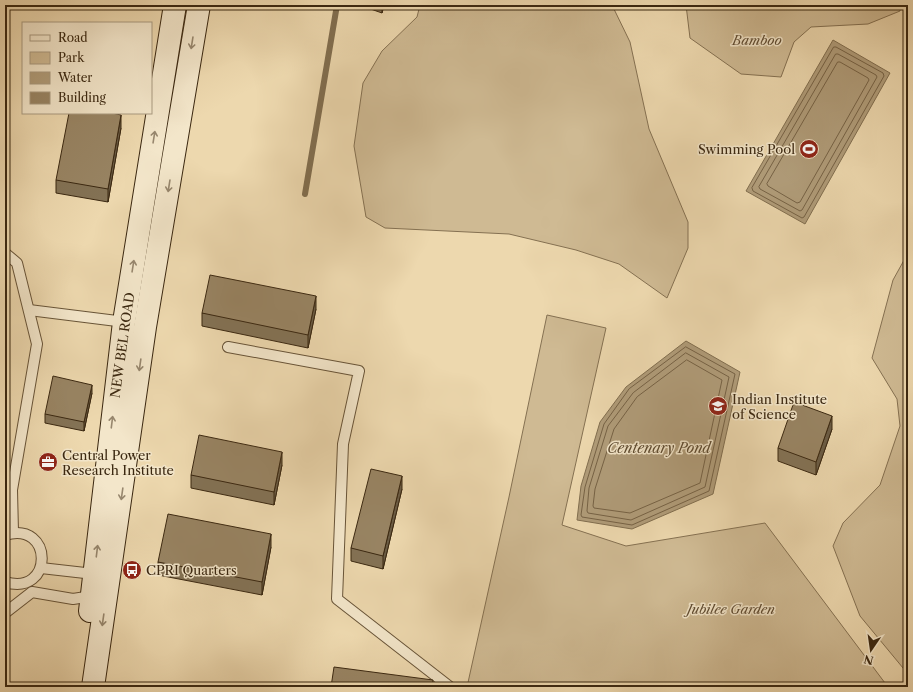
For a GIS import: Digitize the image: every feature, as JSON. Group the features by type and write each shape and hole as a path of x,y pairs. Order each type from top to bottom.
{"main road":[{"name":"NEW BEL ROAD","path":"79,687 92,596 124,322 175,5"},
{"name":"NEW BEL ROAD","path":"93,687 145,327 199,5"}],"lane":[{"path":"5,253 17,263 37,344 12,490 9,534 22,533 30,536 37,542 43,559 41,568 30,581 13,585 5,582"},
{"path":"29,310 124,322 145,327"},
{"path":"228,347 359,371 343,444 337,599 450,687"},
{"path":"41,568 94,574"},
{"path":"5,613 32,592 73,598 92,596"}],"green space":[{"path":"420,5 612,5 630,42 649,129 688,222 688,248 667,298 619,264 576,250 509,234 385,228 366,217 354,146 363,83 382,51 417,17"},
{"name":"Bamboo","path":"686,5 900,5 900,11 868,24 811,27 794,42 781,77 741,74 690,38"},
{"path":"908,253 908,674 860,616 833,546 843,523 880,485 900,426 897,399 872,358 893,280"},
{"name":"Jubilee Garden","path":"547,315 606,328 562,525 626,546 765,523 888,687 467,687"}],"water":[{"name":"Swimming Pool","path":"833,40 890,73 805,224 746,191"},
{"name":"Centenary Pond","path":"686,341 740,372 713,494 632,529 577,520 581,486 600,422 626,387"}],"building":[{"path":"372,5 383,5 382,9"},
{"path":"69,114 121,115 108,189 56,180"},
{"path":"210,275 316,296 308,335 202,313"},
{"path":"53,376 92,385 84,422 45,414"},
{"path":"794,402 832,416 816,462 778,448"},
{"path":"199,435 282,452 274,492 191,475"},
{"path":"371,469 402,476 383,556 351,548"},
{"path":"168,514 271,534 262,582 158,562"},
{"path":"334,667 433,680 432,687 331,687"}],"waterway":[{"path":"305,194 337,5"}],"place":[{"name":"Swimming Pool","path":"809,149"},
{"name":"Indian Institute of Science","path":"718,406"},
{"name":"Central Power Research Institute","path":"48,462"},
{"name":"CPRI Quarters","path":"132,570"}]}
